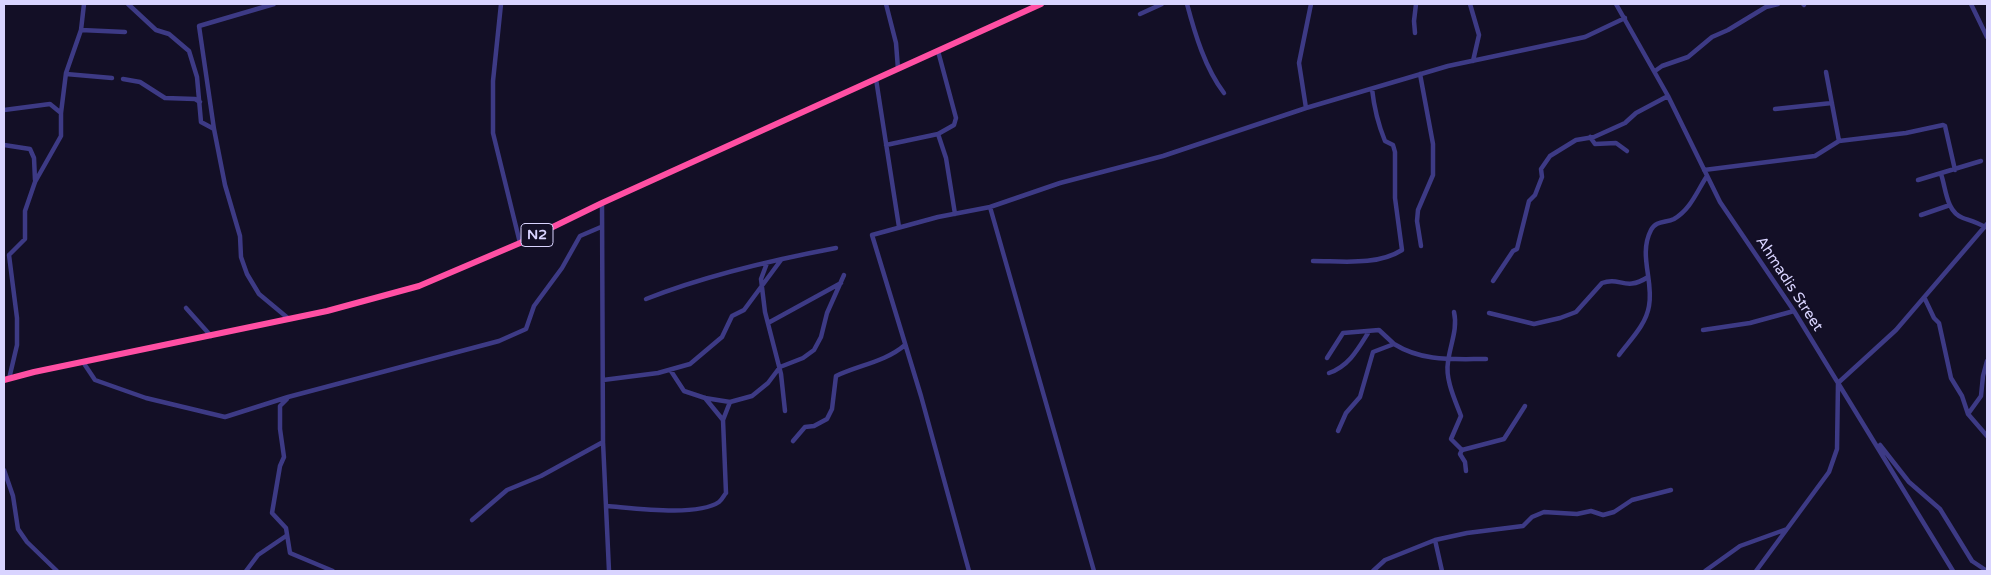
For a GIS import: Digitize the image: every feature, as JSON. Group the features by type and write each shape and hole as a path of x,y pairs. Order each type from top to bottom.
{"highway":[{"name":"N2","path":"6,380 362,303 419,286 520,244 602,203 1041,4"}],"street":[{"path":"9,255 25,239 25,210 35,182 61,136 60,114 66,74 81,30 84,4"},
{"path":"128,4 156,30 169,34 189,51 197,77 201,122 214,129"},
{"path":"274,4 199,26 214,129 225,185 240,236 241,258 247,274 259,294 289,319"},
{"path":"501,4 493,81 492,133 520,244"},
{"path":"886,4 896,43 898,69"},
{"path":"1140,14 1162,4"},
{"path":"1187,4 1202,53 1217,85 1224,94"},
{"path":"1306,108 1299,63 1311,4"},
{"path":"1415,33 1416,4"},
{"path":"1470,4 1479,35 1473,61"},
{"name":"Ahmadis Street","path":"1616,4 1655,71 1720,202 1794,311 1953,571"},
{"path":"1655,71 1662,66 1688,57 1712,37 1766,7 1778,4"},
{"path":"1971,4 1987,37"},
{"path":"969,571 906,345 872,235 990,207 1060,184 1163,156 1306,108 1420,74 1585,37 1625,18"},
{"path":"81,30 125,32"},
{"path":"886,145 938,134 954,125 956,118 938,51"},
{"path":"1826,72 1839,141"},
{"path":"66,74 112,78"},
{"path":"1420,74 1433,144 1433,175 1418,210 1417,221 1421,246"},
{"path":"123,79 140,82 165,98 195,99 200,102"},
{"path":"876,79 900,227"},
{"path":"1313,261 1345,262 1376,259 1396,254 1402,250 1395,198 1395,152 1393,145 1385,141 1379,117 1374,112 1372,89"},
{"path":"1493,280 1513,251 1517,249 1529,201 1535,195 1542,177 1541,169 1550,156 1576,140 1590,138 1625,122 1636,112 1668,96"},
{"path":"1775,109 1832,103"},
{"path":"4,110 50,104 60,114"},
{"path":"1704,170 1815,156 1839,141 1883,136 1943,125 1945,126 1955,170"},
{"path":"938,134 946,158 955,214"},
{"path":"1590,138 1595,144 1616,143 1627,151"},
{"path":"4,145 30,149 34,158 35,182"},
{"path":"1918,180 1981,162"},
{"path":"1756,571 1824,481 1837,449 1838,383 1896,330 1925,299 1986,226 1977,221 1962,218 1954,213 1942,174"},
{"path":"1619,355 1646,317 1650,305 1645,250 1651,230 1655,225 1675,218 1690,204 1707,176"},
{"path":"602,203 603,442 609,571"},
{"path":"1920,215 1950,205"},
{"path":"990,207 1094,571"},
{"path":"83,362 95,380 146,398 225,417 288,397 499,341 526,329 534,306 562,268 580,236 602,228"},
{"path":"646,299 682,285 767,263 836,248"},
{"path":"4,252 9,255"},
{"path":"6,380 17,345 17,318 9,255"},
{"path":"603,380 671,371 690,364 722,337 732,316 744,310 762,288 780,260"},
{"path":"767,263 761,279 762,288 768,323 780,367 785,411"},
{"path":"671,371 684,391 705,398 730,402 752,396 768,383 780,367 803,358 814,350 821,337 827,313 844,275"},
{"path":"1488,314 1534,324 1576,312 1602,283 1607,281 1636,284 1648,277"},
{"path":"768,323 795,310 809,298 841,283"},
{"path":"1925,299 1939,324 1951,378 1962,396 1968,414 1987,436"},
{"path":"186,308 211,336"},
{"path":"1703,330 1750,323 1794,311"},
{"path":"1454,312 1456,323 1447,365 1453,396 1461,416 1451,439 1462,450"},
{"path":"1327,358 1344,333 1368,333 1379,330 1394,344 1409,353 1436,359 1486,359"},
{"path":"1329,373 1337,370 1353,357 1368,333"},
{"path":"1338,431 1346,413 1360,397 1373,352 1394,344"},
{"path":"793,441 805,427 814,426 828,419 832,409 836,376 894,354 906,345"},
{"path":"1968,414 1981,396 1983,376 1987,362"},
{"path":"288,397 280,406 280,429 284,458 280,466 272,513 286,528 290,553 333,571"},
{"path":"705,398 723,420"},
{"path":"607,506 666,511 698,508 719,502 726,493 723,420 730,402"},
{"path":"1462,450 1504,439 1525,406"},
{"path":"1874,439 1909,482 1940,508 1972,561 1987,571"},
{"path":"472,520 507,490 541,476 603,442"},
{"path":"1462,450 1460,454 1466,462 1466,471"},
{"path":"4,470 13,496 18,529 27,542 57,571"},
{"path":"1373,571 1378,569 1385,560 1436,540 1466,533 1523,526 1532,518 1544,512 1577,514 1591,511 1603,515 1614,512 1632,500 1670,490"},
{"path":"1704,571 1740,546 1788,529"},
{"path":"246,571 258,555 286,536"},
{"path":"1436,540 1442,571"}]}
